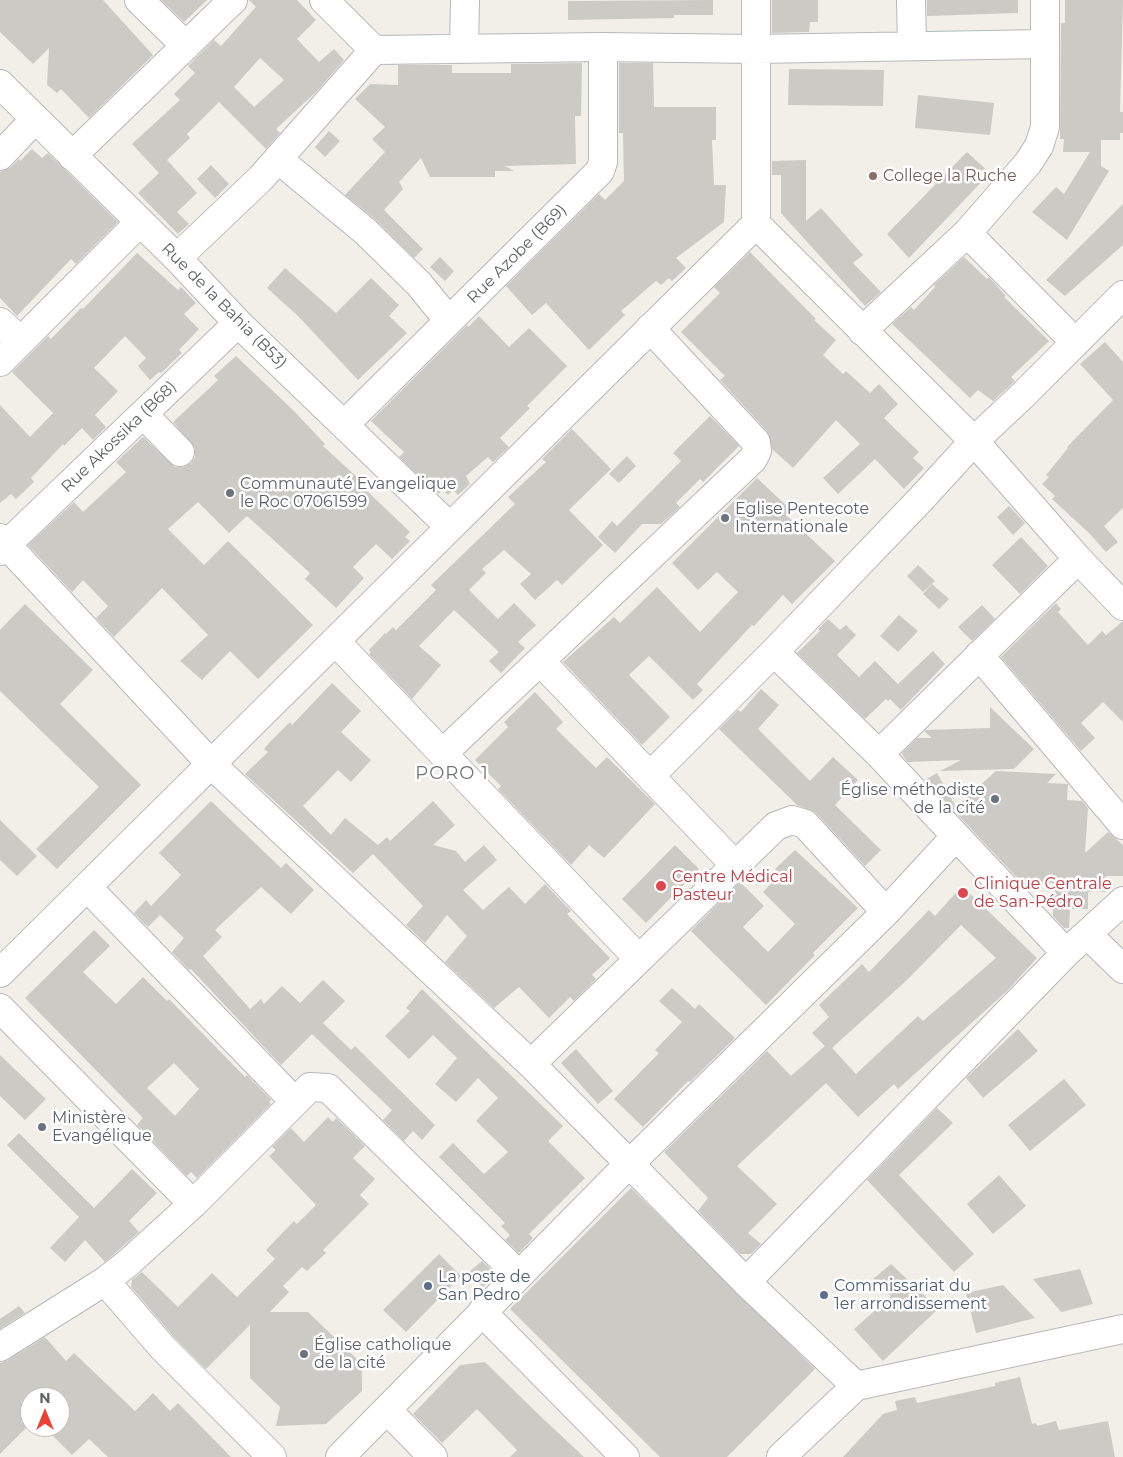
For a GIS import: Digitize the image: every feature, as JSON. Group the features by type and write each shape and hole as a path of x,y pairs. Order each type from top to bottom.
{"street":[{"path":"139,0 186,46"},
{"path":"72,156 233,0"},
{"path":"324,0 374,50 603,47 756,49 1044,44"},
{"path":"464,48 465,0"},
{"path":"756,0 756,224 974,441 1123,606"},
{"path":"911,0 912,46"},
{"path":"862,331 967,233 1028,163 1039,146 1045,127 1045,0"},
{"name":"Rue Azobe (B69)","path":"346,424 600,171 603,162 603,47"},
{"path":"177,258 261,178 374,50"},
{"name":"Rue de la Bahia (B53)","path":"0,84 139,223 177,258 238,323 346,424 450,526"},
{"path":"0,156 35,119"},
{"path":"278,159 366,232 419,284 449,321"},
{"path":"0,362 139,223"},
{"path":"0,972 212,765 450,526 756,224"},
{"path":"967,233 1075,342"},
{"path":"650,775 774,652 974,441 1123,295"},
{"path":"0,322 20,342"},
{"name":"Rue Akossika (B68)","path":"2,544 238,323"},
{"path":"443,753 753,459 757,451 756,442 650,328"},
{"path":"143,414 180,452"},
{"path":"2,544 212,765 530,1064 746,1282 856,1386"},
{"path":"879,754 1078,558"},
{"path":"336,642 639,959"},
{"path":"774,652 879,754 1066,953"},
{"path":"979,655 1123,825"},
{"path":"540,661 734,864"},
{"path":"530,1064 734,864 776,826 792,820 805,824 886,912"},
{"path":"340,1457 519,1275 886,912 956,836"},
{"path":"87,887 295,1102"},
{"path":"746,1282 1066,953 1123,901"},
{"path":"1087,934 1123,969"},
{"path":"0,1008 193,1204"},
{"path":"0,1347 105,1280 128,1263 193,1204 310,1087 328,1088 519,1275"},
{"path":"105,1280 164,1348 272,1457"},
{"path":"482,1312 625,1457"},
{"path":"781,1457 856,1386 1123,1329"},
{"path":"387,1410 433,1457"}],"building":[{"path":"0,0 103,0 153,55 89,118 61,89 57,93 47,85 49,48 33,64 0,32"},
{"path":"161,0 207,0 184,22"},
{"path":"249,0 297,0 316,20 297,39 319,62 334,49 344,60 317,91 276,129 280,133 266,149 219,102 187,134 190,138 167,160 197,193 177,212 189,224 178,234 138,193 159,173 132,144 180,100 174,94 195,73 188,66 214,40 221,46 256,7","holes":["260,58 284,80 254,107 234,87"]},
{"path":"713,0 713,15 674,15 674,18 568,20 568,1"},
{"path":"772,0 818,0 818,22 810,22 809,32 772,33"},
{"path":"927,0 1018,0 1018,13 927,16"},
{"path":"1065,0 1123,0 1120,112 1123,112 1123,133 1120,133 1120,140 1101,140 1101,166 1109,171 1067,240 1032,212 1056,187 1064,194 1090,152 1063,152 1064,139 1060,139 1061,23 1065,23"},
{"path":"582,63 581,116 575,116 576,164 505,166 514,171 495,171 495,177 430,177 421,158 399,182 403,189 384,210 423,249 414,258 377,221 345,195 385,152 372,139 385,127 355,99 370,84 398,85 398,65 452,65 452,73 511,73 511,64"},
{"path":"619,63 653,63 654,107 716,107 716,140 712,140 714,185 726,185 724,222 676,258 686,268 672,281 669,278 661,285 656,281 621,311 625,315 589,350 546,303 532,315 506,286 599,194 605,200 624,181 623,133 619,133"},
{"path":"789,69 884,70 883,106 788,105"},
{"path":"918,95 994,103 990,135 915,128"},
{"path":"329,131 340,141 325,157 315,147"},
{"path":"32,149 42,158 48,153 118,222 76,264 71,259 17,316 0,298 0,172 11,167 19,159 20,161"},
{"path":"967,152 990,173 909,258 887,234"},
{"path":"806,160 806,221 821,208 863,255 853,263 881,292 865,306 781,213 781,175 772,175 772,161"},
{"path":"211,165 229,184 215,198 197,179"},
{"path":"1123,204 1123,245 1065,296 1046,280"},
{"path":"750,252 816,319 814,320 836,340 823,355 843,374 846,371 870,393 879,384 898,404 884,418 919,452 913,458 924,468 904,489 875,459 838,494 823,478 860,444 836,420 793,468 772,449 767,431 720,380 725,376 681,332 720,293 714,287"},
{"path":"137,253 178,290 181,287 196,303 184,314 199,329 179,350 182,353 161,373 159,372 150,380 138,366 146,358 125,336 94,368 118,391 95,415 106,427 93,440 82,428 64,446 63,444 31,478 34,482 16,499 11,494 0,503 0,405 30,437 53,413 12,372 48,336 51,339 81,308 83,309"},
{"path":"440,257 454,271 445,281 430,267"},
{"path":"964,257 987,279 989,277 1006,296 1004,297 1049,341 1011,377 1015,381 993,401 978,390 970,398 892,324 911,307 914,310 935,287 934,285"},
{"path":"285,268 336,313 371,278 399,305 389,316 407,333 358,380 298,316 267,288"},
{"path":"479,316 509,347 529,328 567,366 527,406 530,408 500,438 509,447 493,462 488,457 466,476 470,484 458,495 453,490 448,495 443,490 438,494 399,457 404,452 371,421 467,325 468,327"},
{"path":"1105,342 1123,362 1123,508 1104,526 1118,542 1106,552 1089,533 1052,499 1055,496 1042,484 1049,477 1046,475 1067,447 1113,400 1080,364"},
{"path":"236,356 294,411 325,444 323,446 369,488 367,491 410,532 405,537 410,541 392,559 376,544 353,567 364,578 336,608 305,579 310,573 247,516 229,533 198,502 168,529 204,565 228,541 313,625 258,679 230,651 202,680 180,661 208,635 162,588 114,637 96,618 108,606 83,580 72,592 28,545 74,502 83,512 126,472 116,462 143,437 175,467 183,467 191,463 195,457 195,448 173,422 218,380 214,376"},
{"path":"710,416 739,446 703,482 700,479 676,503 680,507 661,524 642,524 615,553 598,537 612,521 617,526 681,461 673,453"},
{"path":"572,429 611,469 569,510 603,545 562,585 557,580 535,600 520,584 531,574 504,550 482,569 486,573 469,590 498,619 514,603 536,625 518,642 525,648 501,673 489,661 499,652 454,610 419,646 441,665 412,699 369,654 371,652 369,650 393,627 396,630 436,590 431,585 515,504 508,497 546,462 542,459"},
{"path":"627,456 636,466 619,483 609,474"},
{"path":"757,478 791,510 786,515 835,561 792,604 783,595 754,626 752,625 697,684 703,690 693,700 649,656 629,675 670,717 642,745 563,662 614,617 620,623 657,587 700,632 738,592 717,572 698,590 672,563"},
{"path":"1009,506 1025,523 1013,535 997,517"},
{"path":"1021,537 1048,566 1020,594 992,565"},
{"path":"918,565 935,581 923,592 907,576"},
{"path":"932,584 949,599 939,609 923,594"},
{"path":"1056,603 1061,609 1058,612 1088,645 1102,631 1106,635 1123,621 1123,722 1103,702 1081,723 1095,738 1081,751 1001,657"},
{"path":"25,604 93,670 60,704 141,785 57,869 36,849 99,787 0,691 0,630"},
{"path":"982,605 995,619 972,641 958,627"},
{"path":"899,615 918,631 898,652 880,636"},
{"path":"828,619 840,630 846,625 856,635 837,655 859,677 875,661 898,684 933,651 945,664 901,710 890,699 888,701 886,699 865,719 797,653 820,631 818,629"},
{"path":"332,683 361,711 341,732 371,760 351,782 338,770 303,806 331,835 345,818 378,845 387,837 390,841 433,801 455,825 433,845 456,851 465,862 484,845 497,860 463,890 483,910 509,887 525,904 545,884 571,911 567,914 610,958 592,975 596,979 574,1001 570,997 549,1018 519,987 494,1008 445,962 467,936 447,915 425,943 406,925 423,906 373,854 353,873 245,774 268,752 264,749 269,743 290,722 292,725"},
{"path":"761,689 779,705 758,729 810,781 833,757 858,780 835,805 881,850 865,866 816,813 797,805 719,729 738,710 741,712"},
{"path":"535,692 563,722 556,729 596,768 607,757 655,804 604,858 589,845 571,865 498,789 501,786 475,760 508,727 504,722"},
{"path":"990,707 1034,749 1014,769 940,771 961,760 908,762 903,756 902,753 917,738 932,738 924,731 926,730 990,728"},
{"path":"996,771 1056,774 1047,783 1068,784 1067,800 1082,801 1088,808 1085,853 1108,832 1123,845 1123,876 1106,876 1106,892 1088,892 1088,909 1070,909 1069,928 1064,928 1053,916 1053,883 1025,882 1023,884 925,780 937,773 956,807"},
{"path":"211,801 281,868 286,863 314,890 291,914 261,887 215,930 222,937 203,956 250,1009 261,999 264,1004 282,986 300,1003 323,980 345,1001 323,1023 351,1050 355,1046 435,1125 422,1140 413,1131 404,1141 383,1120 392,1110 312,1034 281,1065 191,969 189,970 172,952 184,938 160,915 148,927 134,913 146,900 151,906 181,875 159,853"},
{"path":"0,820 37,856 17,876 0,860"},
{"path":"675,845 699,869 646,923 622,899"},
{"path":"795,850 858,908 813,953 815,955 766,1005 691,931 740,882 764,906 743,927 768,952 795,924 763,892 780,874 775,869"},
{"path":"962,886 1037,958 1007,991 898,1089 894,1084 858,1117 826,1083 737,1166 777,1204 748,1233 761,1244 751,1254 740,1254 698,1211 708,1198 664,1152 767,1051 791,1076 825,1046 812,1033 829,1017 819,1005 862,964 869,972 929,910 935,916","holes":["961,925 996,958 923,1021 918,1016 856,1074 832,1048 907,980"]},
{"path":"94,930 110,946 83,972 116,1004 143,977 167,1001 169,999 245,1077 247,1075 271,1100 269,1102 271,1104 197,1178 191,1172 187,1176 137,1125 143,1118 25,998","holes":["174,1063 199,1089 175,1116 147,1088"]},
{"path":"672,988 695,1009 699,1004 735,1038 690,1082 688,1081 643,1127 614,1099 659,1053 655,1050 682,1022 659,1001"},
{"path":"422,989 563,1126 548,1141 585,1178 529,1234 533,1238 519,1253 505,1240 510,1235 501,1226 505,1223 439,1157 453,1143 484,1174 508,1152 476,1121 498,1098 478,1078 456,1102 435,1084 457,1058 433,1035 409,1059 385,1036 410,1011 406,1008"},
{"path":"1018,1029 1038,1051 983,1098 966,1078"},
{"path":"576,1049 613,1091 598,1104 561,1063"},
{"path":"0,1055 46,1099 25,1120 0,1096"},
{"path":"1064,1079 1086,1105 1030,1151 1008,1125"},
{"path":"937,1108 953,1123 899,1175 974,1254 954,1272 867,1180"},
{"path":"328,1117 333,1122 336,1118 365,1146 353,1158 375,1179 360,1195 369,1204 323,1250 326,1253 307,1271 302,1267 283,1286 289,1292 270,1312 308,1312 362,1364 362,1391 326,1424 276,1426 280,1407 250,1378 250,1325 206,1369 174,1337 131,1287 132,1280 142,1272 178,1307 212,1273 237,1297 275,1259 266,1250 294,1221 297,1224 316,1205 269,1156 276,1150 272,1147 291,1128 304,1142"},
{"path":"19,1133 94,1208 132,1169 157,1193 129,1221 139,1232 105,1262 85,1240 65,1262 50,1248 79,1217 7,1145"},
{"path":"999,1175 1026,1206 993,1234 967,1204"},
{"path":"631,1188 815,1369 727,1457 660,1457 510,1309"},
{"path":"439,1254 461,1276 406,1332 383,1310"},
{"path":"482,1261 497,1275 483,1287 469,1272"},
{"path":"891,1264 927,1298 923,1302 929,1301 938,1309 883,1361 854,1329 891,1296 873,1279"},
{"path":"1080,1269 1093,1304 1061,1312 1033,1279"},
{"path":"1003,1285 1035,1318 976,1333 966,1293"},
{"path":"19,1306 25,1313 0,1329 0,1319"},
{"path":"45,1337 66,1361 74,1353 135,1411 153,1393 170,1411 178,1403 231,1457 108,1457 89,1439 72,1455 54,1437 70,1437 70,1387 20,1387 20,1434 0,1454 0,1363"},
{"path":"485,1362 584,1457 510,1457 517,1450 477,1409 442,1443 413,1414 460,1365"},
{"path":"1020,1377 1032,1424 1036,1423 1037,1426 1056,1421 1059,1430 1108,1421 1115,1457 843,1457 883,1414 897,1410 895,1401 915,1397 917,1403 995,1386 995,1383"}],"place":[{"name":"College la Ruche","path":"873,176"},
{"name":"Communauté Evangelique le Roc 07061599","path":"230,493"},
{"name":"Eglise Pentecote Internationale","path":"725,518"},
{"name":"Église méthodiste de la cité","path":"995,799"},
{"name":"Centre Médical Pasteur","path":"661,886"},
{"name":"Clinique Centrale de San-Pédro","path":"963,893"},
{"name":"Ministère Evangélique","path":"42,1127"},
{"name":"La poste de San Pedro","path":"428,1286"},
{"name":"Commissariat du 1er arrondissement","path":"824,1295"},
{"name":"Église catholique de la cité","path":"304,1354"}],"district":[{"name":"PORO 1","path":"452,774"}]}
